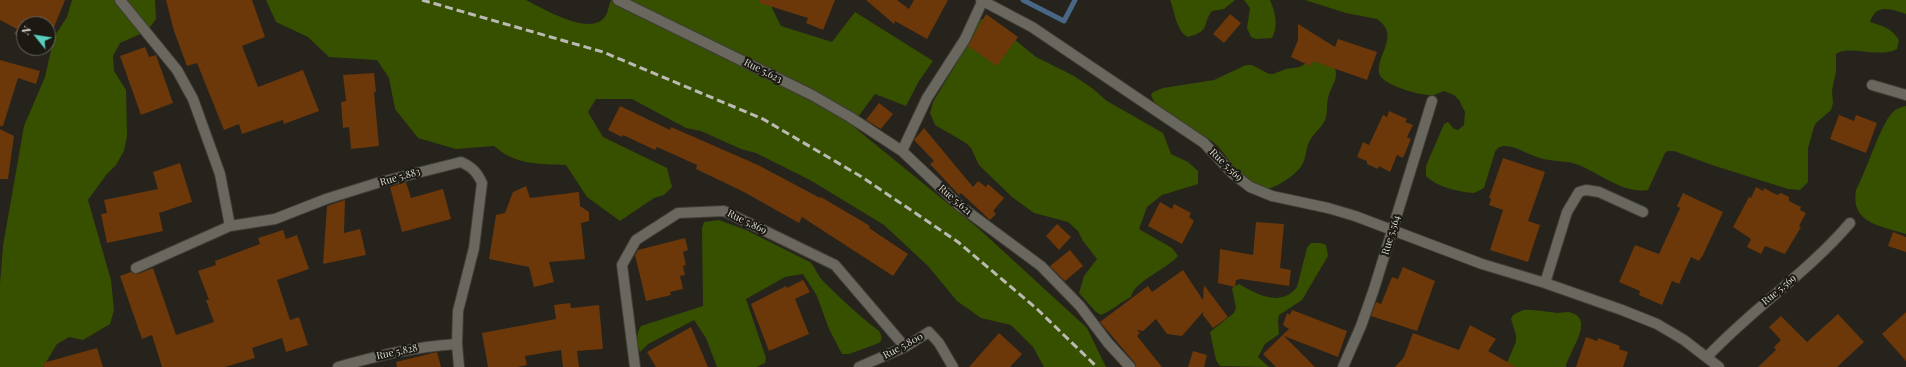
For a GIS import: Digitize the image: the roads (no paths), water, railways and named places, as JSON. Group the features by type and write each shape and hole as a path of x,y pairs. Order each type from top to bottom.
{"street":[{"path":"120,0 178,70 193,99 220,174 230,226"},
{"name":"Rue 5.623","path":"618,0 812,95 850,117 902,151"},
{"path":"902,151 927,98 962,44 983,0"},
{"name":"Rue 5.569","path":"983,0 1032,27 1204,143 1232,173 1250,187 1272,196 1328,208 1393,230 1482,264 1545,283 1622,310 1657,324 1684,340 1719,367"},
{"path":"1872,85 1906,94"},
{"name":"Rue 5.564","path":"1343,367 1364,319 1432,101"},
{"name":"Rue 5.621","path":"902,151 960,206 1041,266 1080,306 1108,343 1130,367"},
{"name":"Rue 5.883","path":"136,268 230,226 275,219 326,199 433,168 461,162 471,166 478,174 482,183 481,204 474,248 458,312 457,344 459,367"},
{"path":"1545,283 1567,212 1579,192 1586,190 1599,192 1643,212"},
{"name":"Rue 5.869","path":"635,367 622,265 636,240 678,213 724,211 835,265 905,347"},
{"name":"Rue 5.569","path":"1708,357 1740,324 1793,278 1850,223"},
{"name":"Rue 5.800","path":"859,367 905,347 928,332 938,343 953,367"},
{"name":"Rue 5.828","path":"338,367 391,352 430,346 457,344"}],"waterway":[{"path":"1023,0 1064,21 1075,0"}],"railway":[{"path":"422,0 603,52 763,119 862,177 958,242 1037,309 1097,367"}]}
